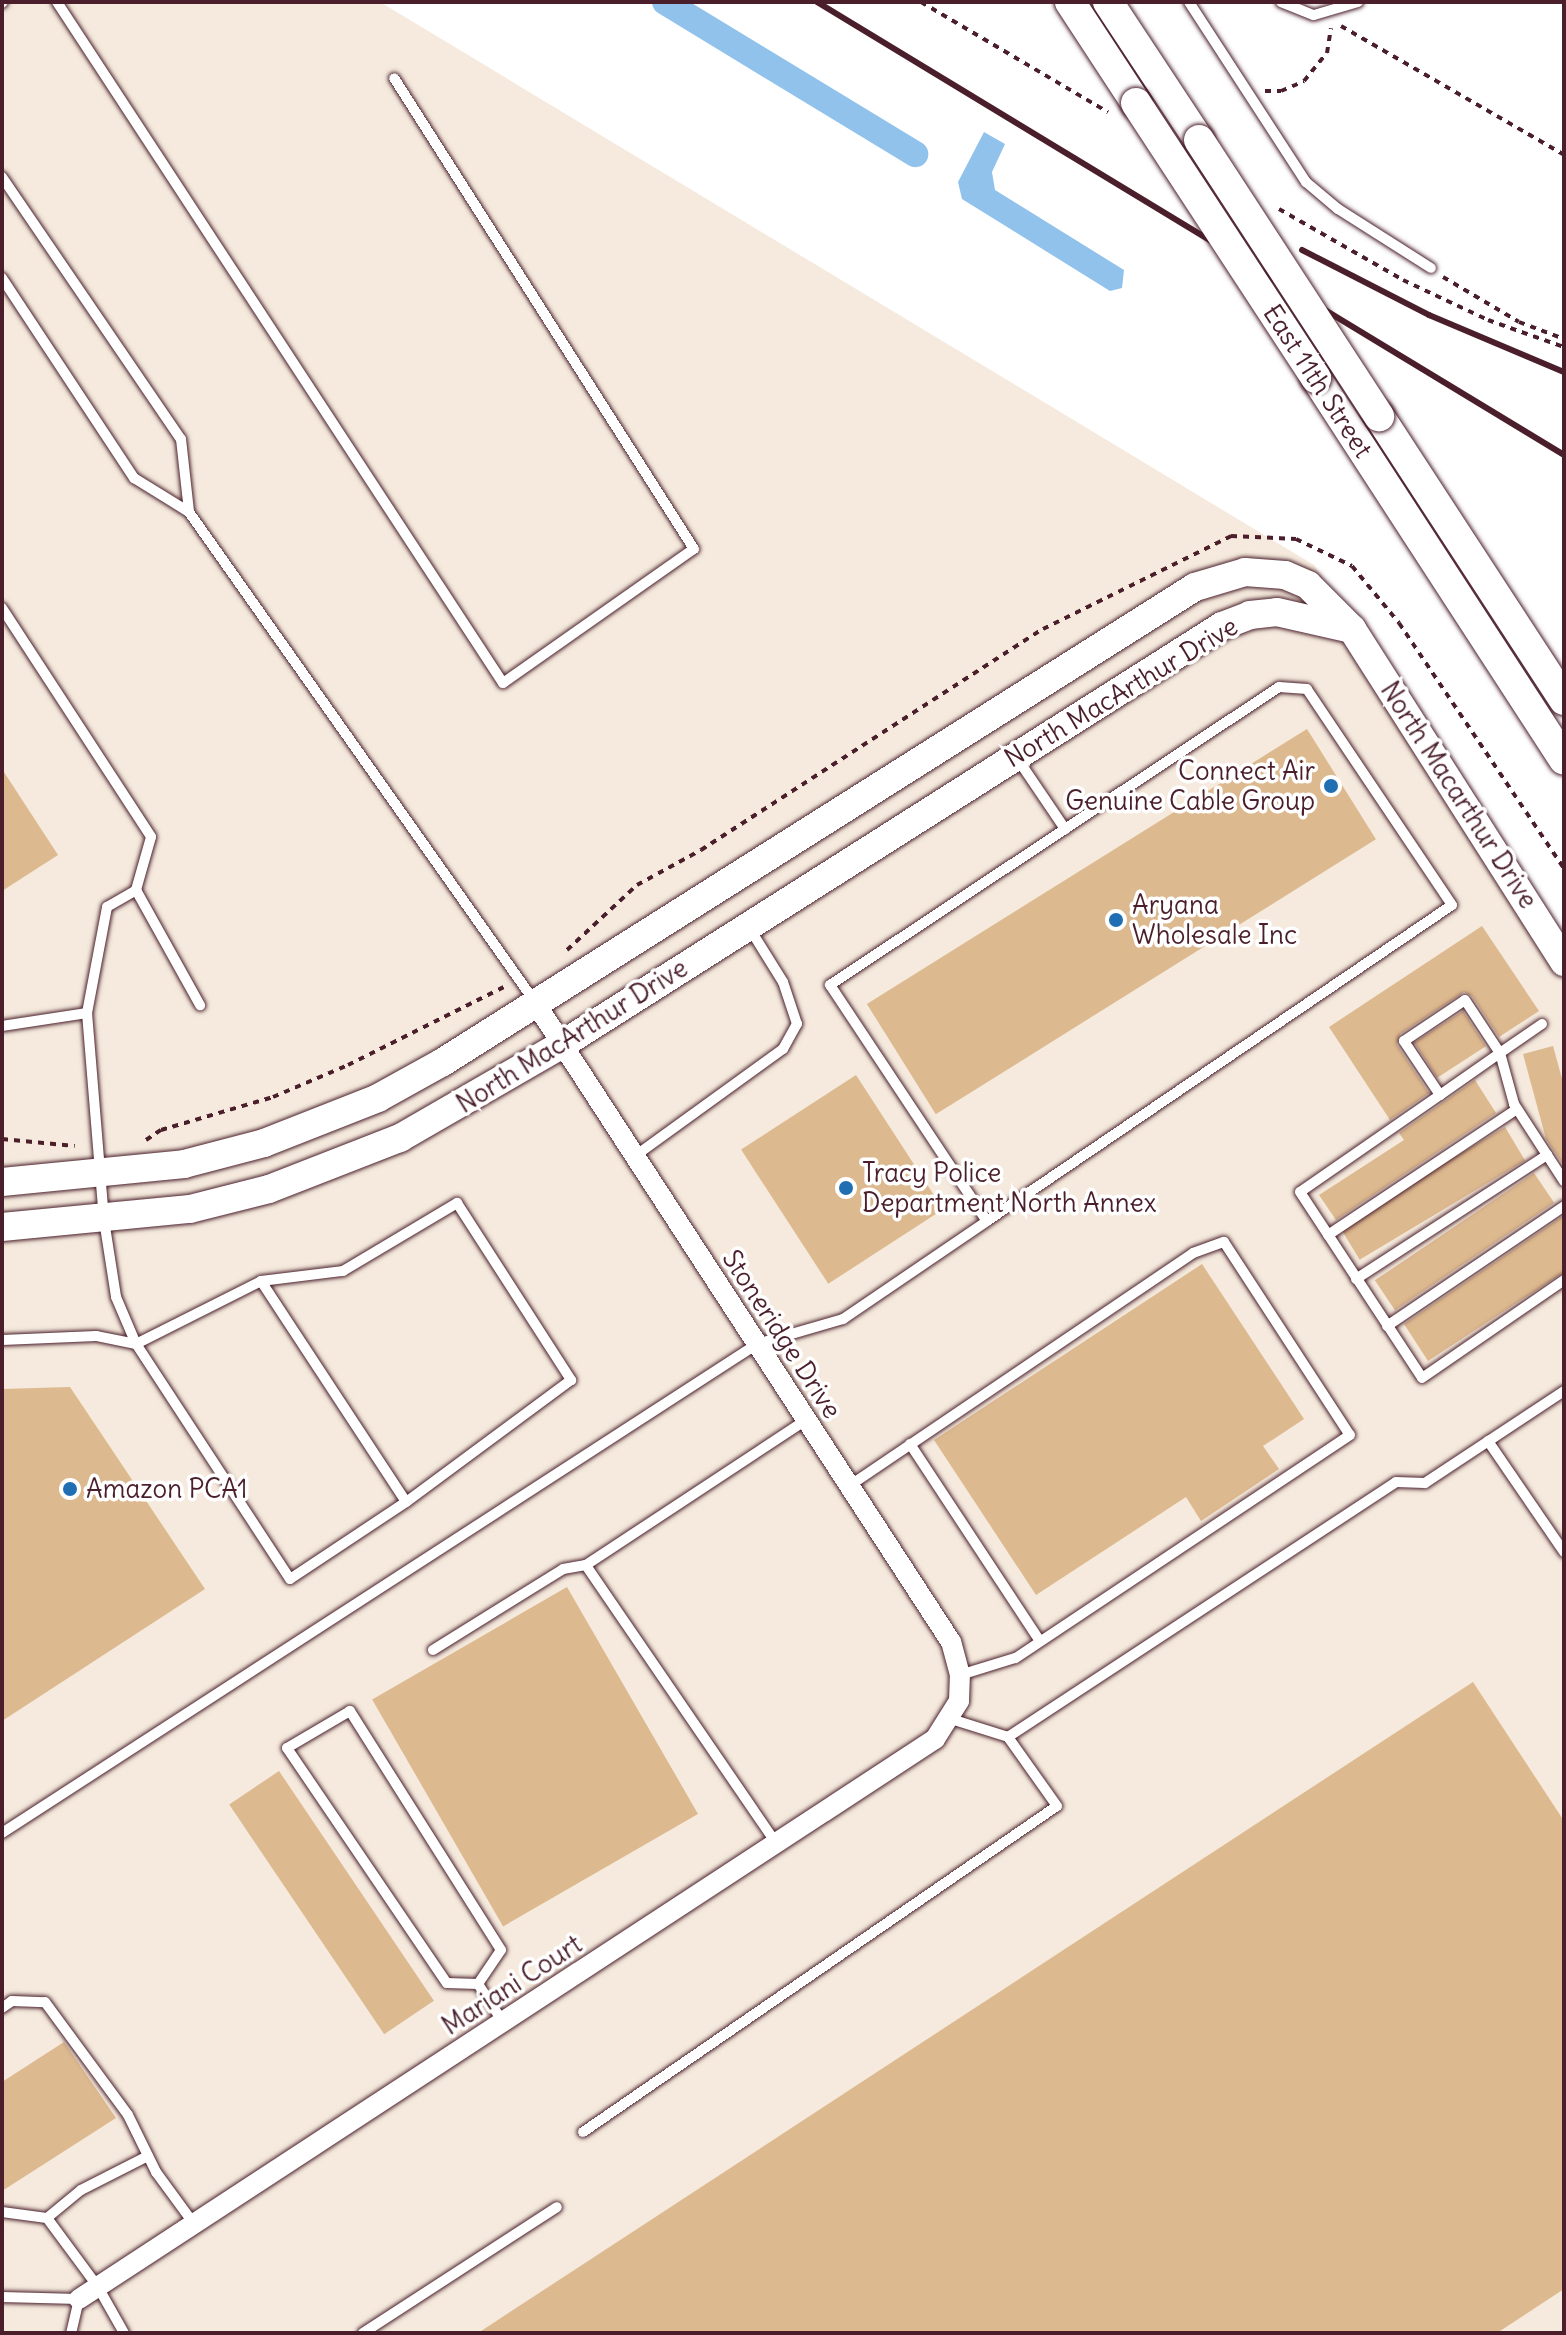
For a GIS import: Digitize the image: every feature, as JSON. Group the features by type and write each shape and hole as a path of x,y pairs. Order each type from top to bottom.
{"main road":[{"name":"East 11th Street","path":"1070,2 1564,760"},
{"name":"East 11th Street","path":"1108,2 1564,700"},
{"name":"North MacArthur Drive","path":"2,1182 98,1175 184,1164 278,1138 378,1098 536,1004 1195,587 1245,572 1285,575 1317,592 1352,629"},
{"name":"North MacArthur Drive","path":"2,1227 104,1220 190,1209 269,1189 400,1138 563,1044 1222,626 1250,615 1277,612 1352,629"},
{"name":"North Macarthur Drive","path":"1352,629 1564,962"}],"street":[{"name":"Stoneridge Drive","path":"536,1004 951,1642 960,1675 955,1710"},
{"name":"Mariani Court","path":"79,2299 935,1739 955,1710"}],"lane":[{"path":"57,2 503,683 694,549 394,78"},
{"path":"1189,2 1316,193 1431,268"},
{"path":"1281,2 1305,13 1330,14 1358,2"},
{"path":"2,177 181,439 189,512"},
{"path":"2,278 134,478 189,512 536,1004"},
{"path":"2,608 151,837 136,890 107,907 87,1013 98,1175 116,1297 136,1344 290,1579 406,1502 571,1380 457,1203 343,1271 261,1281 136,1344 96,1336 2,1340"},
{"path":"2,1833 757,1344 843,1319 1452,905 1307,689 1279,687 830,985 987,1221"},
{"path":"1015,756 1065,829"},
{"path":"136,890 200,1005"},
{"path":"635,1156 783,1049 797,1024 783,982 748,926"},
{"path":"1440,1095 1404,1041 1465,1000 1500,1053 1517,1109 1564,1181"},
{"path":"2,1026 87,1013"},
{"path":"1542,1024 1300,1192 1422,1378 1564,1280"},
{"path":"1328,1235 1517,1109"},
{"path":"1356,1279 1547,1155"},
{"path":"1387,1326 1564,1206"},
{"path":"849,1486 1193,1253 1224,1242 1350,1435 1015,1658 960,1675"},
{"path":"261,1281 406,1502"},
{"path":"1008,1737 1396,1482 1425,1483 1564,1391"},
{"path":"433,1650 563,1569 586,1565 806,1420"},
{"path":"1488,1441 1564,1552"},
{"path":"910,1444 1040,1641"},
{"path":"586,1565 776,1843"},
{"path":"583,2132 1057,1806 1008,1737 955,1710"},
{"path":"350,1711 501,1950 478,1984 447,1983 287,1748 350,1711"},
{"path":"478,1984 503,2022"},
{"path":"2,2008 12,2001 45,2002 128,2115 148,2156 194,2224"},
{"path":"47,2218 81,2190 148,2156"},
{"path":"363,2333 557,2207"},
{"path":"2,2212 47,2218 98,2287 124,2333"},
{"path":"2,2297 79,2299 71,2333"}],"path":[{"path":"1244,85 1281,91 1304,81 1327,53 1332,37 1330,14"},
{"path":"1330,14 1353,36 1564,155"},
{"path":"1431,268 1483,303 1564,339"}],"shaded area":[{"path":"2,2 380,2 1314,565 1564,935 1564,2333 2,2333"}],"water":[{"path":"984,132 1005,144 992,172 995,190 1124,270 1122,288 1110,291 962,199 958,182"}],"building":[{"path":"1307,729 1376,839 936,1114 867,1004"},
{"path":"2,769 58,855 2,891"},
{"path":"1482,926 1539,1011 1499,1037 1472,996 1464,992 1400,1034 1397,1045 1429,1093 1390,1120 1329,1027"},
{"path":"1463,1011 1486,1046 1437,1078 1414,1043"},
{"path":"1553,1046 1564,1086 1564,1166 1546,1139 1523,1054"},
{"path":"856,1075 943,1209 828,1284 741,1150"},
{"path":"1475,1080 1496,1113 1336,1220 1319,1195 1404,1140 1399,1133"},
{"path":"1505,1127 1525,1160 1360,1260 1340,1226"},
{"path":"1534,1173 1554,1203 1395,1310 1375,1280"},
{"path":"1563,1216 1564,1272 1428,1361 1404,1324"},
{"path":"1202,1264 1304,1419 1263,1446 1279,1469 1201,1521 1186,1497 1036,1595 934,1440"},
{"name":"Amazon PCA1","path":"70,1387 205,1589 2,1721 2,1389"},
{"path":"567,1587 698,1814 503,1926 372,1699"},
{"path":"1473,1682 1564,1821 1564,2289 1497,2333 478,2333"},
{"path":"279,1771 434,2001 384,2034 229,1805"},
{"path":"64,2042 116,2118 2,2191 2,2082"}],"waterway":[{"path":"665,2 915,154"}],"railway":[{"path":"817,2 1564,455"},
{"path":"1302,250 1429,315 1564,372"}],"place":[{"name":"Connect Air Genuine Cable Group","path":"1331,786"},
{"name":"Aryana Wholesale Inc","path":"1116,920"},
{"name":"Tracy Police Department North Annex","path":"846,1188"},
{"name":"Amazon PCA1","path":"70,1489"}]}
